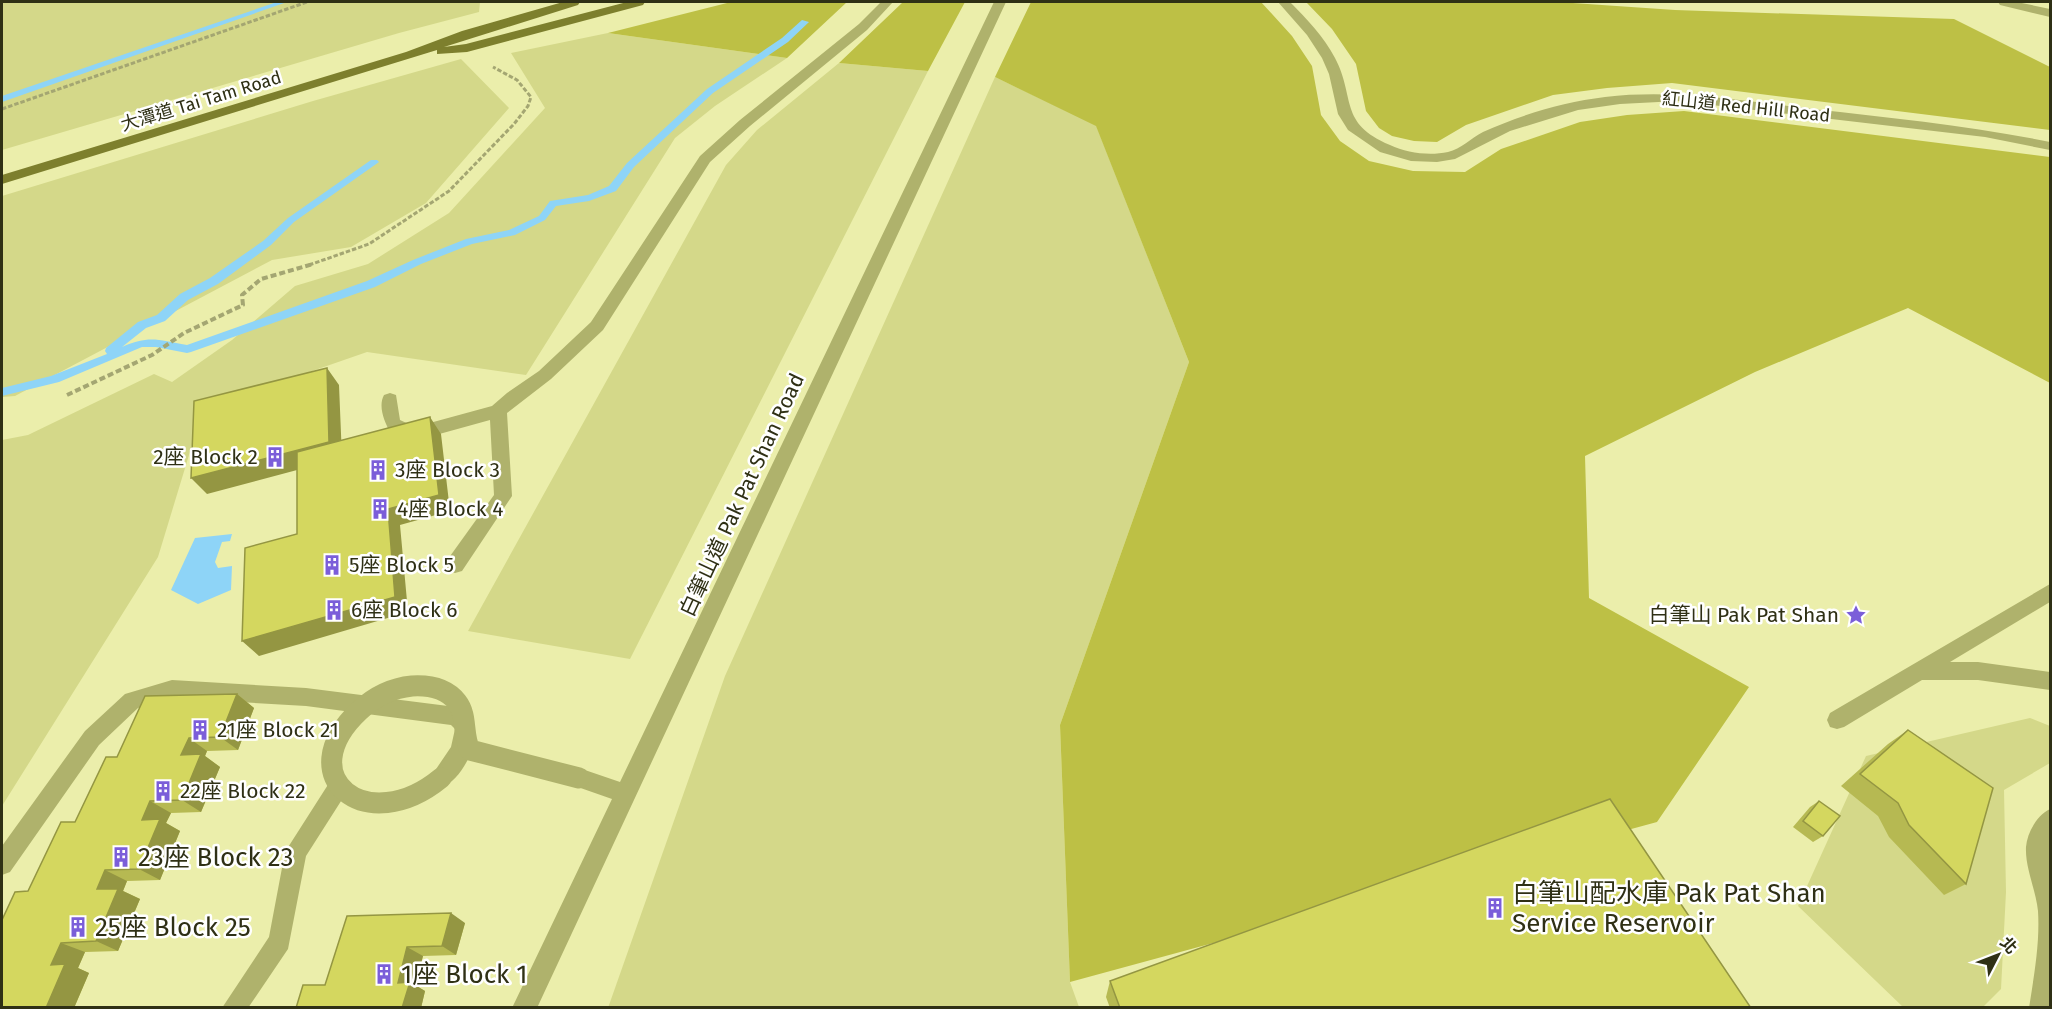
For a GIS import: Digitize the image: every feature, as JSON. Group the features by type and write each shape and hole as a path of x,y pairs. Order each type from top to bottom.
{"main road":[{"name":"大潭道 Tai Tam Road","path":"2,180 411,55 466,34 574,2"},
{"name":"大潭道 Tai Tam Road","path":"411,55 467,48 639,2"}],"street":[{"path":"390,399 392,420 396,427 414,434 498,411 513,397 545,375 597,326 705,159 744,123 863,27 887,2"},
{"name":"白筆山道 Pak Pat Shan Road","path":"524,1008 1000,2"},
{"name":"紅山道 Red Hill Road","path":"1284,2 1312,33 1327,54 1336,76 1344,113 1350,124 1381,148 1413,156 1452,156 1483,137 1567,108 1646,98 1677,97 1985,133 2050,146"},
{"path":"2004,2 2050,13"},
{"path":"455,565 503,496 498,411"},
{"path":"1837,720 2050,592"},
{"path":"1919,671 1978,671 2050,681"},
{"path":"2,864 92,738 132,701 172,689 306,697 456,716 465,726 464,743 453,764 441,778 414,796 387,804 367,804 352,799 339,787 332,771 333,757 340,732 351,718 366,704 398,688 416,685 434,687 451,694 461,706 467,723 466,745 475,753 579,778 626,794"},
{"path":"234,1008 280,941 296,852 339,787"},
{"path":"2042,1008 2048,962 2049,910 2037,846 2050,820"}],"path":[{"path":"283,2 288,8"},
{"path":"2,109 307,2"},
{"path":"67,395 152,355 184,333 243,305 242,295 261,279 288,273 369,244 449,191 514,124 528,106 531,97 517,80 476,60 467,48"}],"green space":[{"path":"2,2 480,2 479,12 399,33 2,150"},
{"path":"608,33 787,58 715,106 675,138 526,375 367,352 203,409 158,557 2,806 2,440 28,435 154,374 172,382 232,340 295,286 368,264 449,213 545,108 511,53"},
{"path":"461,59 509,108 426,203 351,247 272,260 15,396 2,397 2,196 313,101"},
{"path":"839,63 928,71 630,659 468,631 726,165 757,130"},
{"path":"995,77 1096,125 1189,362 1060,725 1070,982 1079,1007 608,1008 725,676"},
{"path":"2030,718 2050,726 2050,763 2004,790 2006,892 2001,989 1983,1007 1903,1007 1798,906 1866,756"}],"shaded area":[{"path":"731,2 847,2 787,58 608,33"},
{"path":"903,2 965,2 928,71 839,63"},
{"path":"1031,2 1261,2 1292,36 1312,66 1321,115 1340,141 1369,161 1413,171 1465,172 1501,149 1580,122 1627,115 1684,111 2050,157 2050,383 1908,308 1755,372 1585,456 1589,598 1749,687 1657,822 1070,982 1060,725 1189,362 1096,126 995,77"},
{"path":"1306,2 1558,2 1675,10 1954,19 2050,67 2050,130 1672,83 1553,95 1466,125 1437,142 1414,141 1392,136 1379,128 1366,111 1356,64 1332,29"}],"water":[{"path":"232,534 230,541 222,542 215,562 218,568 232,566 231,590 198,604 171,590 195,538"}],"building":[{"path":"327,368 329,442 191,478 194,401"},
{"path":"430,417 439,495 388,509 395,597 242,641 245,548 297,534 297,452"},
{"path":"237,694 220,737 189,738 181,755 201,754 182,800 150,801 142,820 160,819 139,869 105,870 97,889 118,889 96,941 61,943 51,965 65,964 46,1008 2,1008 2,920 15,892 28,891 61,822 75,822 106,757 117,757 145,696"},
{"path":"1908,730 1993,788 1966,884 1909,825 1898,803 1860,774"},
{"name":"白筆山配水庫 Pak Pat Shan Service Reservoir","path":"1610,799 1751,1008 1120,1008 1110,981"},
{"path":"1819,801 1840,816 1823,836 1803,821"},
{"path":"451,913 442,946 407,947 398,983 410,982 402,1008 296,1008 303,985 325,985 347,916"}],"waterway":[{"path":"2,99 283,2"},
{"path":"2,392 55,379 141,343 156,343 187,349 371,284 417,262 470,241 511,233 542,218 553,203 582,200 603,194 616,186 630,165 710,91 785,40 805,22"},
{"path":"110,351 142,325 161,318 184,297 214,281 267,243 291,220 374,162"}],"place":[{"name":"2座 Block 2","path":"275,457"},
{"name":"3座 Block 3","path":"378,470"},
{"name":"4座 Block 4","path":"380,509"},
{"name":"5座 Block 5","path":"332,565"},
{"name":"6座 Block 6","path":"334,610"},
{"name":"白筆山 Pak Pat Shan","path":"1856,615"},
{"name":"21座 Block 21","path":"200,730"},
{"name":"22座 Block 22","path":"163,791"},
{"name":"23座 Block 23","path":"121,857"},
{"name":"白筆山配水庫 Pak Pat Shan Service Reservoir","path":"1495,908"},
{"name":"25座 Block 25","path":"78,927"},
{"name":"1座 Block 1","path":"384,974"}]}
